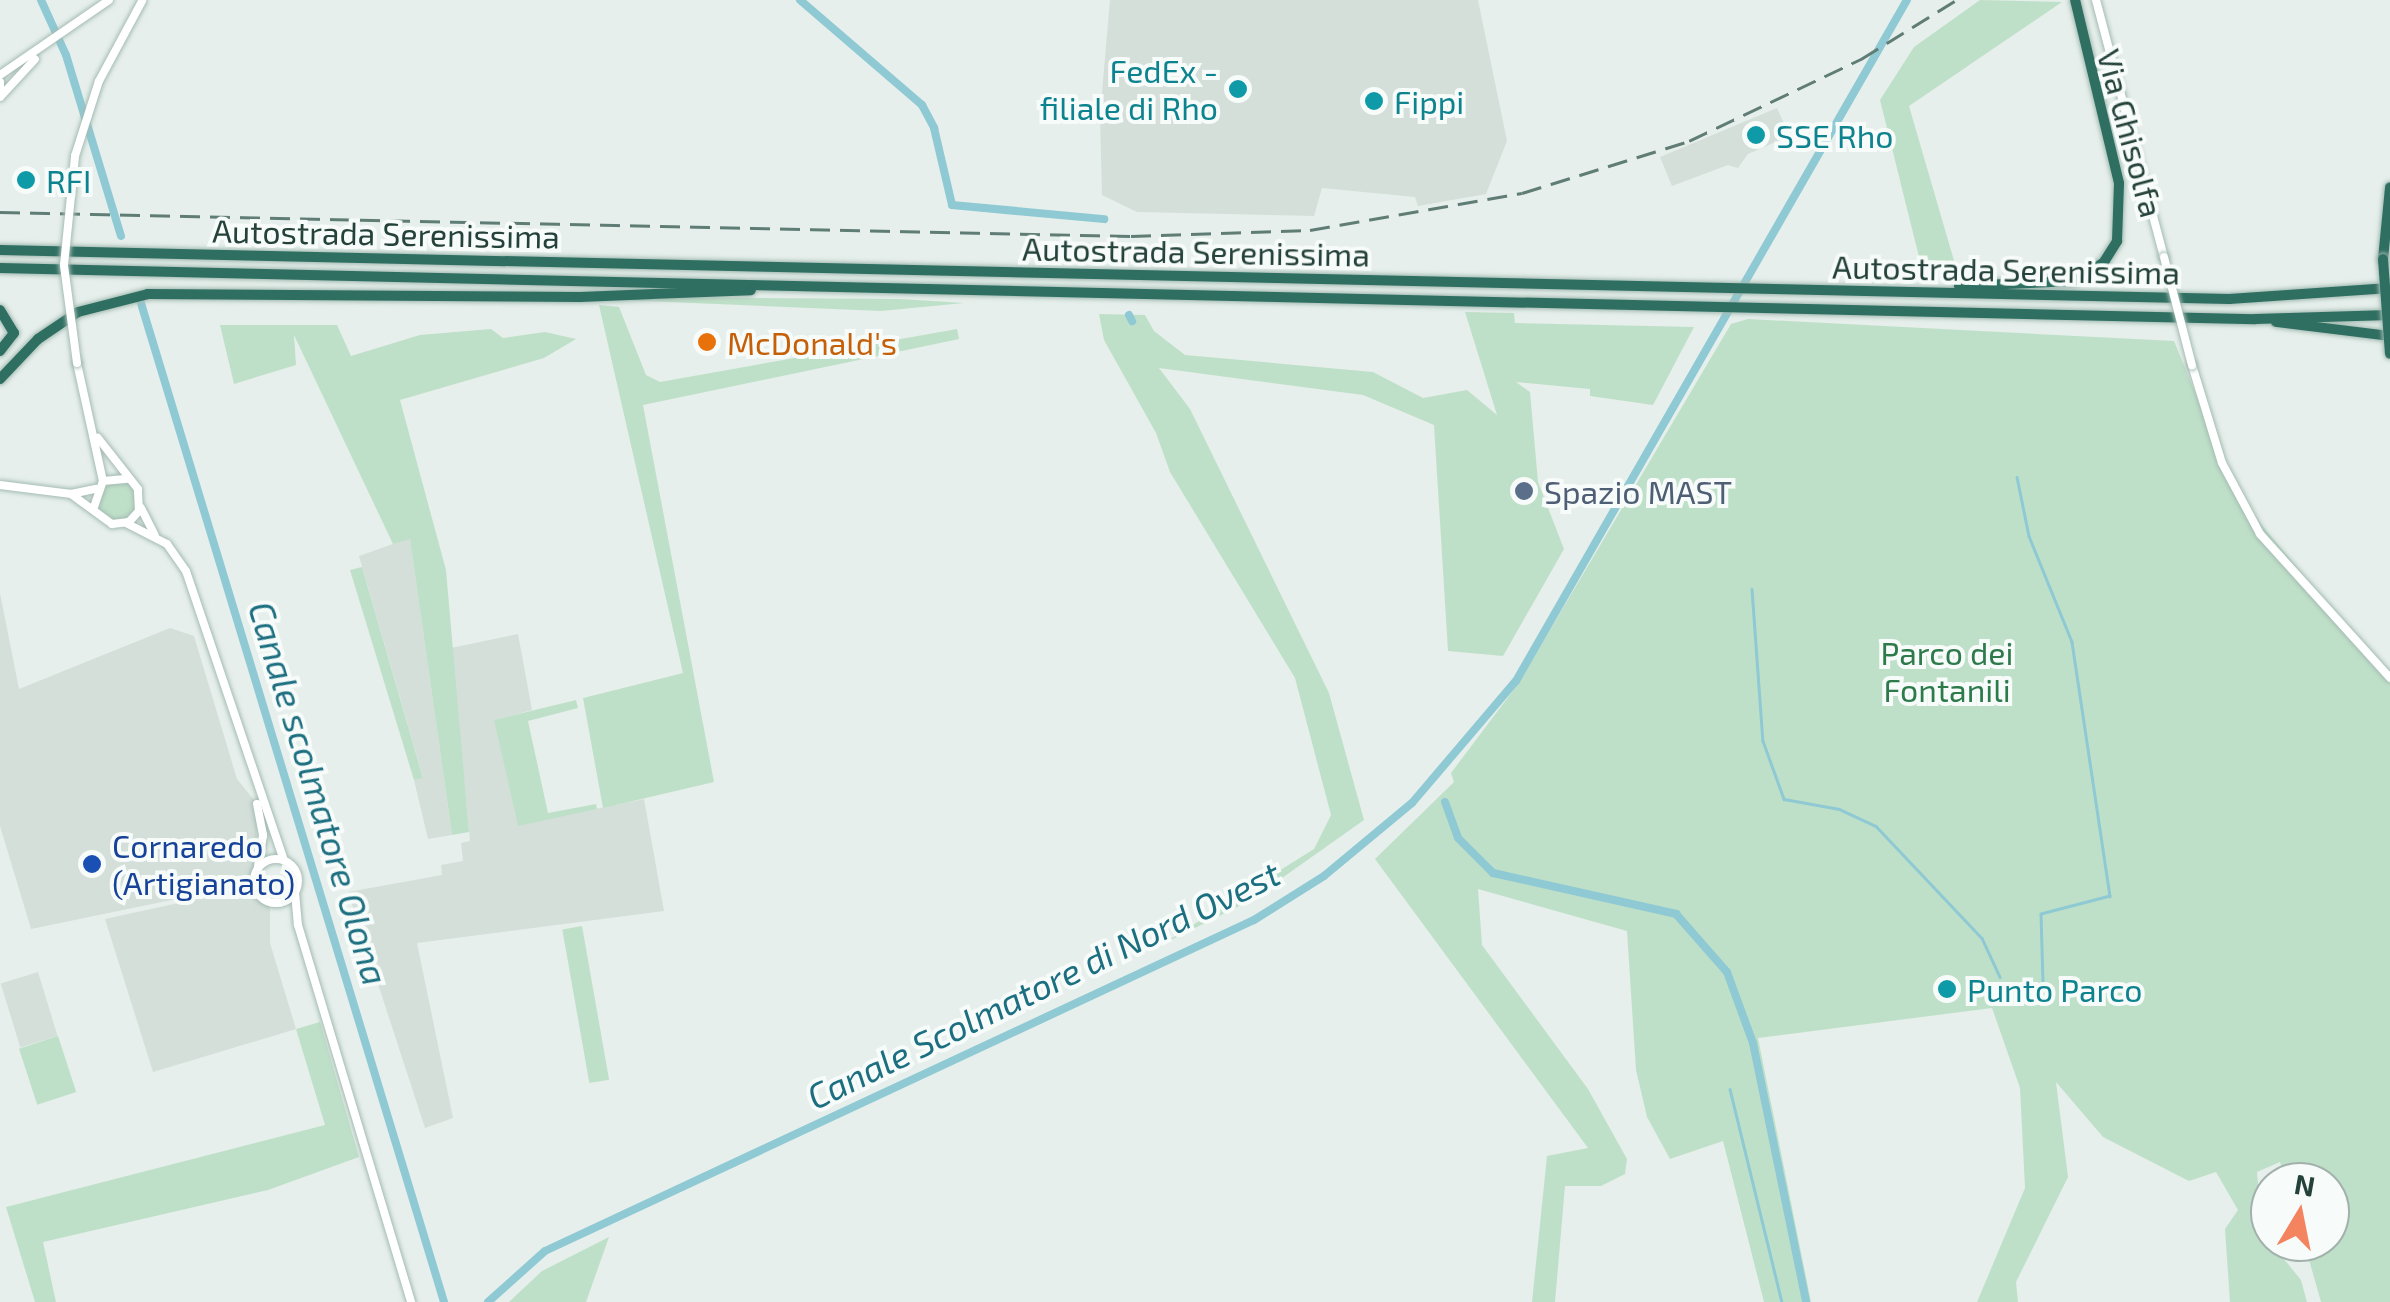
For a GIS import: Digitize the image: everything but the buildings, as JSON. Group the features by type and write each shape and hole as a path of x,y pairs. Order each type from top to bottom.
{"highway":[{"path":"1893,291 2061,284 2084,277 2112,252 2122,196 2075,0"},
{"path":"2390,186 2383,259 2390,354"},
{"name":"Autostrada Serenissima","path":"0,250 2229,300 2390,288"},
{"name":"Autostrada Serenissima","path":"0,268 2255,319 2390,315"},
{"path":"0,379 38,339 78,312 148,294 593,297 784,286"},
{"path":"0,310 14,327 0,352"},
{"path":"2255,319 2390,336"}],"main road":[{"path":"0,97 0,79 68,34 109,0"},
{"name":"Via Ghisolfa","path":"2096,0 2192,365 2222,462 2260,534 2390,678"},
{"path":"95,511 96,489 102,481 98,438 77,364 64,265 74,156 99,81 143,1"},
{"path":"0,97 40,53"},
{"path":"98,438 132,481 155,535 190,579 248,765 284,860 294,873 298,926 411,1302"},
{"path":"102,481 132,481"},
{"path":"0,486 72,494 96,489"},
{"path":"72,494 109,523 126,523 155,535"},
{"path":"126,523 141,506"},
{"path":"248,765 263,834 259,894 276,904 298,926"},
{"path":"258,867 284,860"},
{"path":"276,904 295,892"}],"shaded area":[{"path":"1110,0 1478,0 1507,141 1486,194 1418,206 1415,197 1322,188 1314,216 1137,212 1102,195 1100,115"},
{"path":"1777,108 1786,128 1782,139 1748,154 1738,168 1728,165 1672,186 1660,157"},
{"path":"410,538 452,835 428,839 414,780 423,777 359,556"},
{"path":"0,593 19,689 170,628 194,636 237,779 258,805 254,883 31,929 0,826"},
{"path":"518,634 532,710 495,720 518,825 644,799 664,911 417,943 453,1118 425,1128 348,892 442,875 441,865 463,861 461,843 470,841 451,648"},
{"path":"252,887 270,907 270,943 296,1029 153,1072 105,919"},
{"path":"38,972 58,1036 20,1047 1,983"}],"green space":[{"path":"1980,0 2062,2 1909,106 1957,271 1930,271 1928,258 1919,257 1880,100 1914,47"},
{"path":"652,297 964,303 881,311 622,300"},
{"path":"599,305 619,307 646,375 660,382 957,329 959,339 643,405 714,782 603,808 583,698 683,673"},
{"path":"1465,312 1514,313 1515,323 1694,327 1653,405 1590,396 1590,389 1516,382 1530,392 1538,482 1564,549 1503,656 1448,651 1434,425 1363,395 1159,368 1190,409 1329,693 1364,820 1251,900 1161,945 1314,849 1331,815 1295,678 1170,472 1156,433 1104,340 1099,314 1145,315 1154,331 1185,355 1373,372 1423,398 1467,390 1497,415"},
{"name":"Parco dei Fontanili","path":"1748,319 2174,341 2237,495 2390,680 2390,1302 2321,1302 2310,1262 2350,1262 2350,1162 2250,1162 2250,1262 2286,1262 2301,1280 2307,1302 2230,1302 2225,1229 2238,1210 2216,1172 2189,1181 2103,1137 2056,1082 2068,1177 2016,1282 2018,1302 1977,1302 2025,1188 2020,1088 1992,1008 1758,1038 1811,1302 1764,1302 1723,1141 1670,1159 1647,1117 1636,1070 1627,931 1478,889 1482,945 1588,1089 1627,1159 1625,1174 1601,1186 1565,1186 1555,1302 1532,1302 1547,1156 1588,1148 1375,859 1454,782 1451,773 1518,684 1731,324"},
{"path":"220,325 337,325 351,356 420,335 491,329 503,338 545,332 576,339 544,358 400,400 446,570 469,832 452,835 410,539 393,544 294,335 296,365 234,384"},
{"path":"117,480 131,486 137,500 131,514 117,520 103,514 97,500 103,486"},
{"path":"362,567 423,778 414,780 350,570"},
{"path":"576,700 578,708 528,721 548,813 596,804 597,809 518,826 494,720"},
{"path":"582,926 609,1080 589,1083 562,929"},
{"path":"320,1022 359,1157 268,1190 43,1242 56,1302 35,1302 6,1207 325,1125 296,1029"},
{"path":"58,1036 76,1092 37,1105 19,1049"},
{"path":"609,1237 586,1302 509,1302 542,1271"}],"waterway":[{"name":"Canale scolmatore Olona","path":"41,0 66,55 121,236"},
{"path":"800,0 922,105 934,128 952,205 1104,219"},
{"name":"Canale Scolmatore di Nord Ovest","path":"488,1302 545,1251 1254,920 1324,876 1412,803 1516,681 1907,0"},
{"name":"Canale scolmatore Olona","path":"140,300 444,1302"},
{"path":"1129,315 1132,321"},
{"path":"2017,477 2029,536 2072,642 2110,896 2041,914 2043,982"},
{"path":"1752,589 1763,741 1784,799 1839,809 1876,826 1982,938 2000,977"},
{"path":"1445,802 1458,838 1493,873 1676,914 1727,972 1753,1043 1806,1302"},
{"path":"1730,1089 1782,1302"}],"railway":[{"path":"0,212 1131,236 1310,230 1522,193 1689,141 1861,59 1956,0"}],"place":[{"name":"FedEx - filiale di Rho","path":"1238,89"},
{"name":"Fippi","path":"1374,101"},
{"name":"SSE Rho","path":"1756,135"},
{"name":"RFI","path":"26,180"},
{"name":"McDonald's","path":"707,342"},
{"name":"Spazio MAST","path":"1524,491"},
{"name":"Cornaredo (Artigianato)","path":"92,864"},
{"name":"Punto Parco","path":"1947,989"}]}
